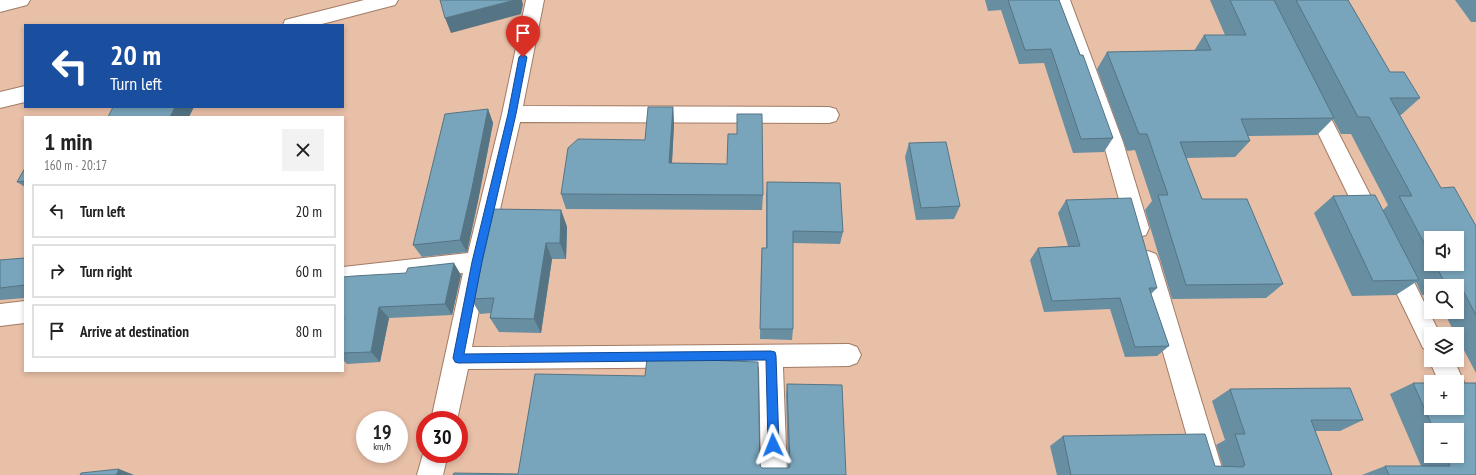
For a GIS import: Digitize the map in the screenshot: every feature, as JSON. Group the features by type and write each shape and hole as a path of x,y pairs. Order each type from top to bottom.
{"street":[{"path":"0,6 21,0"},
{"path":"296,24 389,0"},
{"path":"446,411 477,262 512,114 535,0"},
{"path":"1061,0 1113,142 1211,475"},
{"path":"1304,85 1425,327"},
{"path":"0,100 24,94"},
{"path":"512,114 829,115"},
{"path":"344,277 477,262"},
{"path":"0,315 24,312"},
{"path":"458,358 849,355"},
{"path":"771,356 774,475"},
{"path":"430,475 433,463"}],"building":[{"path":"440,0 515,0 445,18"},
{"path":"1008,0 1059,0 1080,55 1083,55 1113,138 1081,139 1051,49 1025,50"},
{"path":"1230,0 1274,0 1334,118 1241,119 1250,141 1180,142 1202,199 1247,199 1283,284 1186,285 1158,195 1168,195 1147,134 1139,134 1107,52 1211,50 1204,35 1246,35"},
{"path":"1296,0 1348,0 1390,72 1404,72 1420,98 1390,98 1441,188 1454,187 1476,226 1476,315 1464,292 1464,279 1443,279 1439,271 1464,271 1464,231 1424,231 1424,243 1399,196 1412,196 1369,117 1358,117"},
{"path":"648,107 673,107 669,163 727,164 728,134 737,134 737,114 762,114 763,195 561,194 568,148 578,139 645,140"},
{"path":"112,108 174,108 170,116 108,116"},
{"path":"488,109 460,240 413,245 445,114"},
{"path":"946,142 960,206 921,208 909,143"},
{"path":"24,170 24,181 17,182"},
{"path":"767,182 840,183 843,232 793,231 793,329 760,329 762,248 767,248"},
{"path":"1375,195 1419,280 1373,281 1333,196"},
{"path":"1131,198 1157,288 1149,288 1169,346 1135,347 1120,298 1052,301 1038,248 1080,246 1066,200"},
{"path":"490,209 561,210 560,243 546,243 534,319 490,318 494,298 471,299"},
{"path":"24,258 24,285 0,288 0,260"},
{"path":"454,263 445,304 379,307 371,352 344,353 344,277 406,273 408,268"},
{"path":"647,358 758,362 760,466 762,468 789,468 790,466 787,384 842,385 846,475 453,475 454,473 518,474 535,374 645,376"},
{"path":"1413,383 1424,383 1424,408"},
{"path":"1464,383 1476,383 1476,475 1389,475 1385,466 1450,466 1449,463 1464,463 1464,423 1431,423 1427,415 1464,415"},
{"path":"1350,388 1363,420 1311,420 1332,475 1071,475 1063,436 1205,434 1215,466 1243,467 1245,465 1235,434 1245,434 1230,389"},
{"path":"119,469 116,475 80,475 81,473"}],"route":[{"path":"523,57 512,114 477,262 458,358 771,356 773,445"}]}
